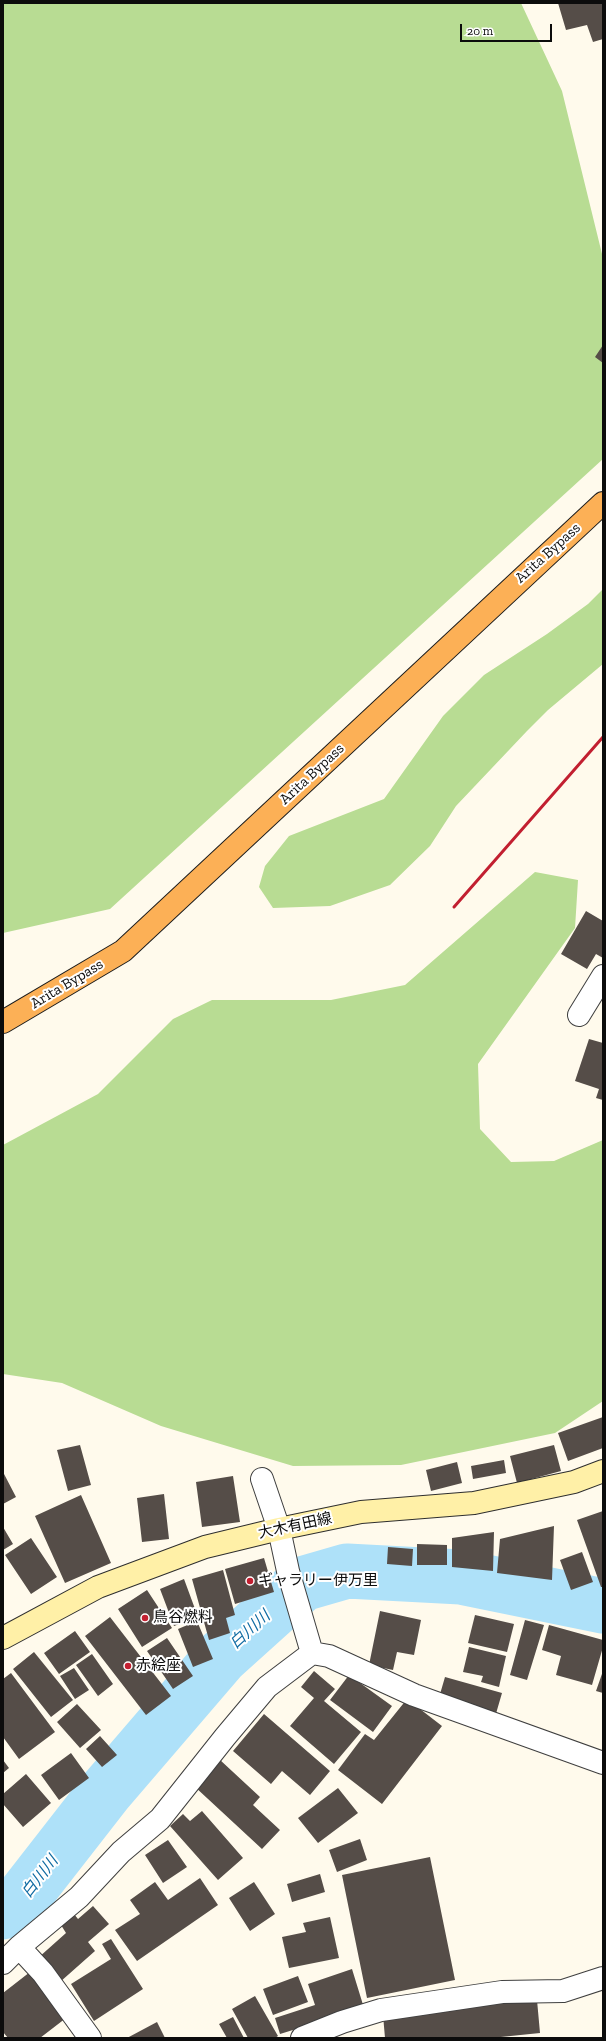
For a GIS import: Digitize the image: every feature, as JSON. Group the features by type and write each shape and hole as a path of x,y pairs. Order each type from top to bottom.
{"highway":[{"name":"Arita Bypass","path":"3,1022 123,951 603,503"}],"main road":[{"name":"大木有田線","path":"3,1638 98,1587 205,1547 279,1529 361,1512 474,1503 574,1482 603,1471"}],"street":[{"path":"579,1015 603,976"},
{"path":"262,1479 279,1529 285,1558 312,1653"},
{"path":"3,1963 19,1947 79,1897 121,1852 160,1819 225,1737 268,1687 312,1653 328,1656 421,1698 603,1763"},
{"path":"19,1947 43,1973 90,2038"},
{"path":"302,2038 342,2022 381,2010 502,1992 563,1991 603,1978"}],"green space":[{"path":"3,3 521,3 562,91 603,258 603,459 110,909 3,933"},
{"path":"603,589 603,664 548,710 527,731 456,806 430,846 390,885 330,906 273,908 259,887 265,866 289,836 384,799 443,716 484,675 547,634 588,604"},
{"path":"535,872 578,880 575,928 478,1064 480,1129 511,1162 554,1161 603,1140 603,1401 555,1433 401,1465 293,1466 161,1426 62,1383 3,1374 3,1145 98,1094 173,1019 212,1000 331,1000 405,985"}],"building":[{"path":"558,3 603,3 603,39 593,42 587,25 566,30"},
{"path":"603,345 603,363 595,357"},
{"path":"586,911 603,921 603,958 596,954 587,969 561,954"},
{"path":"589,1039 603,1043 603,1100 596,1098 599,1089 575,1081"},
{"path":"603,1417 603,1448 568,1461 558,1433"},
{"path":"80,1445 91,1485 68,1491 57,1450"},
{"path":"554,1445 561,1471 517,1483 510,1456"},
{"path":"504,1460 506,1473 473,1479 471,1466"},
{"path":"457,1462 462,1483 431,1491 426,1470"},
{"path":"3,1472 16,1497 3,1504"},
{"path":"233,1476 240,1522 202,1527 196,1482"},
{"path":"164,1494 169,1539 142,1542 137,1498"},
{"path":"81,1495 111,1563 65,1583 35,1516"},
{"path":"603,1511 603,1587 601,1587 577,1520"},
{"path":"554,1526 552,1580 497,1573 500,1539"},
{"path":"3,1527 13,1544 3,1550"},
{"path":"494,1532 493,1571 452,1567 452,1538"},
{"path":"31,1538 57,1577 31,1594 5,1555"},
{"path":"417,1544 447,1545 447,1565 417,1565"},
{"path":"388,1547 413,1549 412,1566 387,1564"},
{"path":"582,1552 593,1582 571,1590 560,1560"},
{"name":"ギャラリー伊万里","path":"264,1558 274,1592 235,1604 225,1569"},
{"path":"223,1570 235,1615 226,1618 230,1633 209,1640 192,1579"},
{"path":"184,1579 198,1617 174,1626 160,1589"},
{"name":"鳥谷燃料","path":"147,1590 172,1628 142,1647 118,1609"},
{"path":"380,1611 421,1620 414,1655 397,1652 393,1670 369,1665"},
{"path":"475,1615 514,1624 507,1652 468,1643"},
{"name":"赤絵座","path":"110,1617 171,1696 146,1715 85,1636"},
{"path":"525,1620 544,1625 527,1680 510,1675"},
{"path":"197,1621 213,1659 193,1667 178,1629"},
{"path":"549,1625 603,1640 603,1647 592,1685 556,1675 561,1656 542,1650"},
{"path":"75,1631 90,1652 59,1674 44,1653"},
{"path":"167,1638 193,1676 173,1689 147,1651"},
{"path":"469,1647 506,1656 499,1687 481,1682 483,1676 463,1672"},
{"path":"34,1652 73,1700 51,1717 13,1669"},
{"path":"92,1654 113,1684 98,1696 76,1665"},
{"path":"74,1668 89,1690 75,1699 60,1676"},
{"path":"314,1671 335,1689 324,1701 361,1732 334,1764 290,1726 314,1698 301,1687"},
{"path":"603,1671 603,1693 596,1691"},
{"path":"11,1673 55,1732 19,1759 3,1737 3,1679"},
{"path":"349,1675 392,1706 373,1732 330,1700"},
{"path":"445,1677 502,1693 495,1717 438,1701"},
{"path":"407,1699 442,1726 382,1804 338,1770 365,1734 374,1740"},
{"path":"77,1704 101,1730 80,1748 57,1722"},
{"path":"264,1714 330,1771 310,1795 282,1771 271,1784 233,1751"},
{"path":"100,1736 117,1755 102,1767 86,1749"},
{"path":"71,1753 89,1778 59,1800 41,1775"},
{"path":"219,1759 260,1797 253,1805 280,1830 262,1849 194,1786"},
{"path":"3,1760 9,1768 3,1773"},
{"path":"26,1774 51,1803 23,1827 3,1804 3,1794"},
{"path":"338,1788 358,1813 318,1843 298,1818"},
{"path":"202,1811 243,1858 218,1880 170,1826 183,1814 190,1821"},
{"path":"360,1839 367,1860 337,1872 329,1850"},
{"path":"168,1840 187,1867 163,1883 145,1855"},
{"path":"430,1857 455,1980 367,1998 342,1875"},
{"path":"320,1874 325,1892 292,1902 287,1884"},
{"path":"200,1878 218,1905 137,1961 115,1930 140,1914 130,1900 155,1882 168,1900"},
{"path":"254,1882 275,1914 250,1931 229,1898"},
{"path":"93,1906 109,1924 88,1942 95,1951 60,1982 38,1958 66,1933 61,1925 74,1914 78,1919"},
{"path":"330,1917 339,1958 289,1968 282,1937 306,1932 303,1923"},
{"path":"111,1939 143,1989 94,2021 71,1984 111,1959 102,1944"},
{"path":"352,1969 364,2008 280,2034 275,2018 315,2005 308,1984"},
{"path":"30,1972 66,2018 40,2038 8,2038 3,2032 3,1993"},
{"path":"298,1976 308,2002 273,2015 263,1989"},
{"path":"255,1996 278,2036 275,2038 248,2038 232,2009"},
{"path":"537,2000 540,2033 491,2038 385,2038 383,2015"},
{"path":"233,2017 244,2038 227,2038 219,2024"},
{"path":"157,2022 165,2038 127,2038"}],"waterway":[{"name":"白川川","path":"3,1912 18,1904 106,1791 221,1657 302,1584 347,1571 461,1577 603,1606"}],"railway":[{"path":"454,907 603,737"}],"place":[{"name":"ギャラリー伊万里","path":"250,1581"},
{"name":"鳥谷燃料","path":"145,1618"},
{"name":"赤絵座","path":"128,1666"}]}
